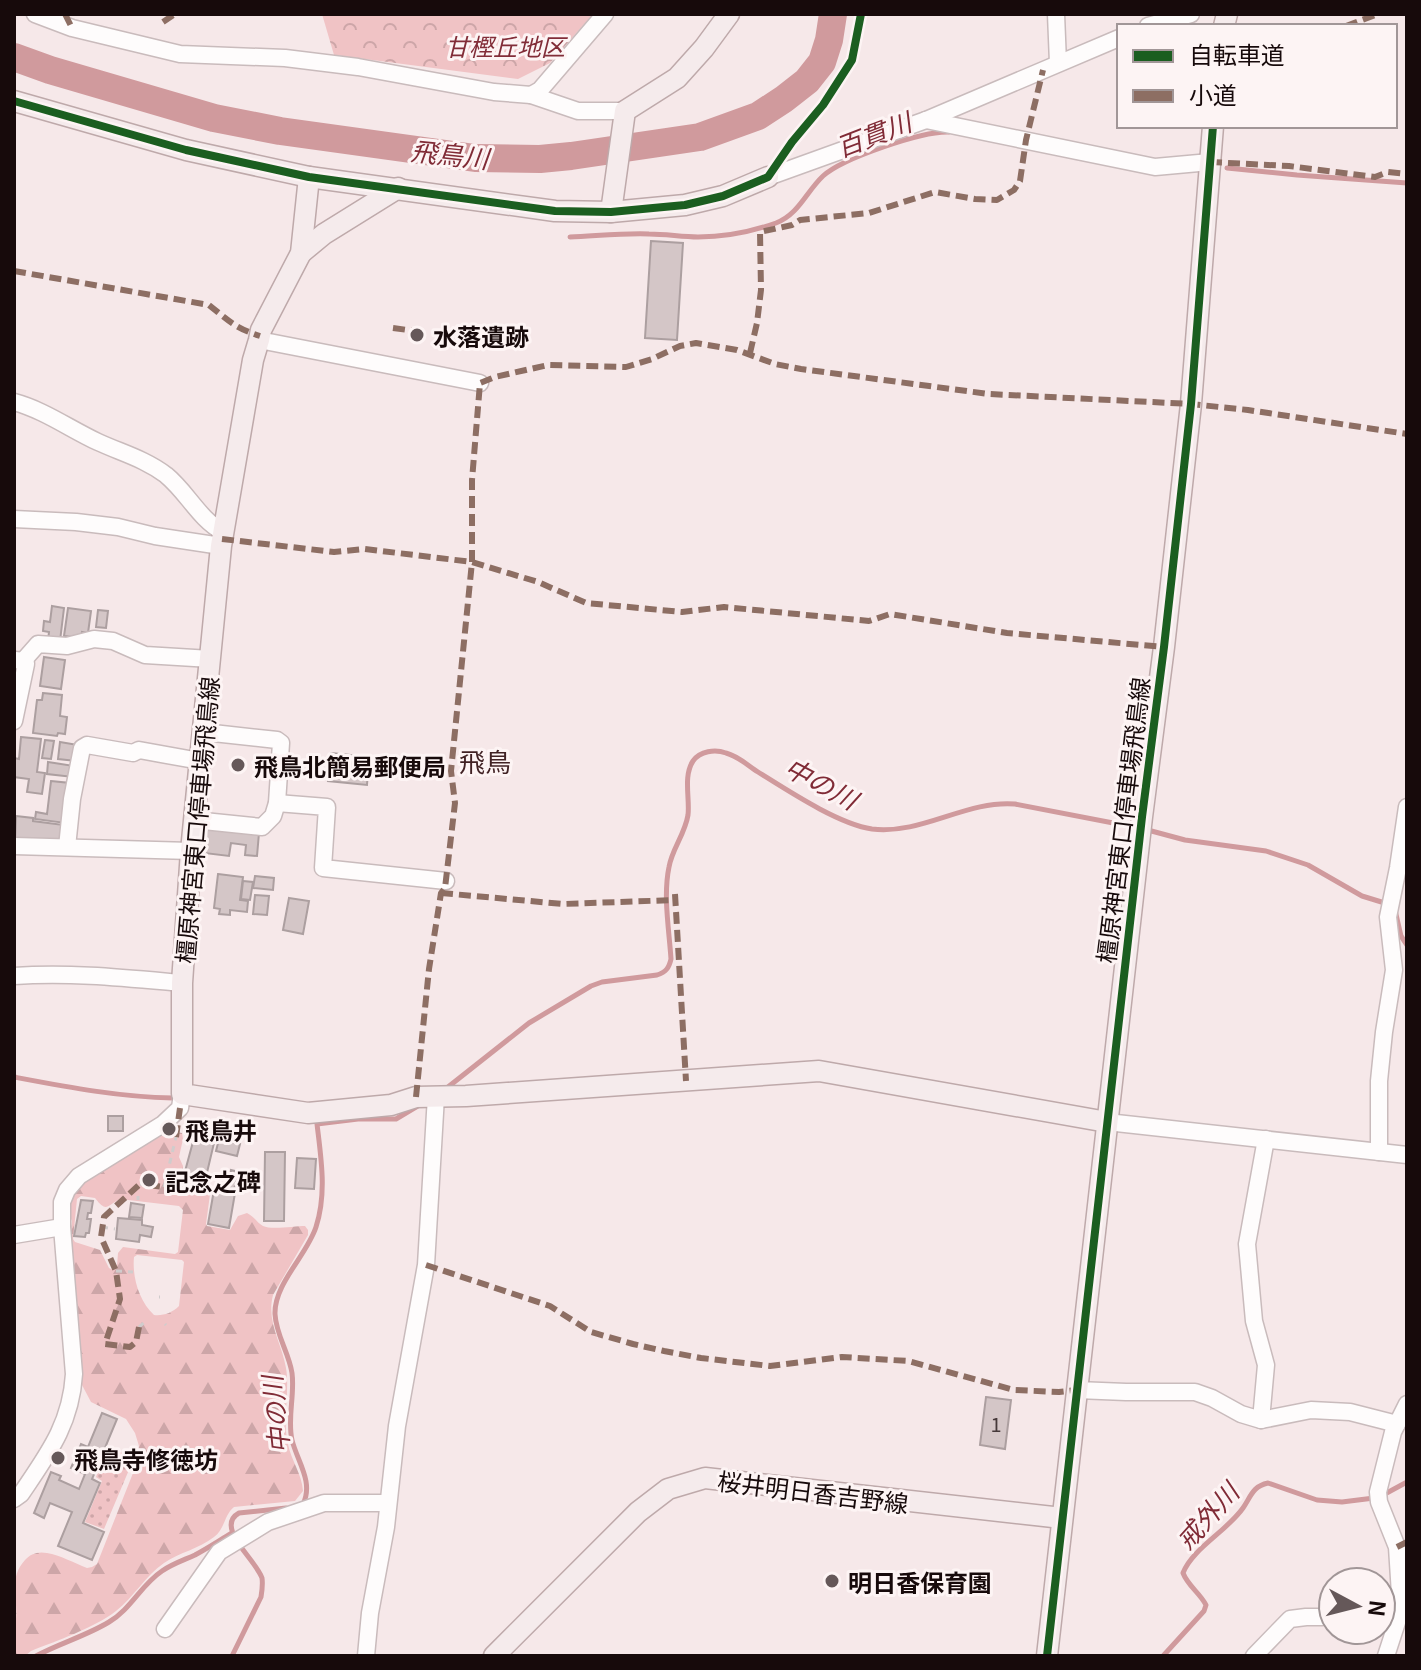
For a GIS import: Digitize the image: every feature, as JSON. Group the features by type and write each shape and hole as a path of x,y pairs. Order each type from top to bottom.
{"main road":[{"path":"611,212 624,118 677,78 729,14"},
{"path":"14,101 186,150 309,177 555,211 611,212 685,205 723,196 768,177"},
{"name":"橿原神宮東口停車場飛鳥線","path":"1062,1518 1191,404 1213,128"},
{"name":"橿原神宮東口停車場飛鳥線","path":"182,1094 182,983 191,851 222,539 253,360 261,330 301,253 309,177"},
{"path":"301,253 324,234 398,188"},
{"path":"182,1094 308,1113 391,1105 416,1097 819,1071 1107,1122"},
{"name":"桜井明日香吉野線","path":"494,1656 638,1512 668,1489 705,1478 1062,1518"},
{"path":"1047,1656 1062,1518"}],"street":[{"path":"35,14 72,28 180,54 285,58 358,67 494,92 531,95 578,111 624,118"},
{"path":"531,95 540,90 605,14"},
{"path":"1056,14 1058,63"},
{"path":"1155,24 1191,14"},
{"path":"768,177 926,120 1117,39"},
{"path":"926,120 1155,167 1210,162"},
{"path":"259,340 480,383"},
{"path":"14,402 159,470 182,491 222,539"},
{"path":"14,519 118,527 155,536 222,539"},
{"path":"14,721 26,664 18,661 38,644 67,646 94,639 113,641 145,655 211,659"},
{"path":"194,820 262,827 273,816 277,803 281,743 277,740 204,732"},
{"path":"67,847 70,810 82,748 87,745 133,753 139,750 200,761"},
{"path":"277,803 327,807 323,868 446,881"},
{"path":"1379,1152 1379,1081 1394,970 1388,917 1407,807"},
{"path":"14,846 191,851"},
{"path":"14,976 101,976 182,983"},
{"path":"14,1499 21,1494 55,1444 73,1394 62,1202 79,1176 163,1124 180,1108 182,1094"},
{"path":"366,1656 370,1613 386,1527 397,1426 426,1265 436,1096"},
{"path":"1107,1122 1407,1155"},
{"path":"1261,1420 1266,1365 1254,1321 1247,1244 1266,1139"},
{"path":"14,1235 62,1227"},
{"path":"1077,1390 1195,1392 1261,1420 1311,1410 1350,1412 1397,1424"},
{"path":"1386,1656 1401,1610 1397,1547 1378,1497 1393,1432 1407,1404"},
{"path":"165,1629 219,1552 268,1522 324,1503 388,1503"},
{"path":"1254,1656 1290,1619 1317,1617"}],"path":[{"path":"164,1187 176,1137"},
{"path":"140,1184 148,1185"},
{"path":"102,1227 115,1229"},
{"path":"116,1271 133,1272"},
{"path":"139,1327 147,1320"}],"green space":[{"name":"甘樫丘地区","path":"322,14 593,14 550,63 518,79 334,55"},
{"path":"167,1130 182,1133 179,1157 183,1178 211,1187 207,1226 230,1230 238,1216 247,1213 267,1227 305,1226 308,1230 273,1295 271,1305 286,1368 286,1435 303,1491 295,1501 234,1507 214,1537 164,1563 107,1617 25,1656 14,1656 15,1581 20,1567 29,1556 40,1552 57,1555 87,1568 97,1564 137,1463 139,1446 126,1419 91,1402 82,1385 68,1257 72,1221 68,1203 79,1182","holes":["81,1196 95,1198 104,1207 120,1199 179,1206 183,1210 178,1252 123,1247 118,1253 117,1266 113,1270 109,1268 100,1250 73,1239 77,1199","134,1257 184,1262 179,1306 164,1314 154,1315 144,1303 134,1273"]},
{"path":"108,1447 134,1458 104,1529 85,1522 102,1481 96,1477"}],"building":[{"path":"651,241 683,243 677,340 645,338"},
{"path":"52,606 64,608 60,641 48,640 49,632 43,631 44,621 50,622"},
{"path":"68,608 91,611 88,633 82,632 81,638 64,636"},
{"path":"98,610 108,611 106,628 96,627"},
{"path":"44,657 65,660 61,689 40,686"},
{"path":"43,693 62,695 60,716 67,717 65,734 33,733 37,700 42,700"},
{"path":"21,737 41,739 37,772 45,773 42,794 27,792 29,779 14,777 14,758 19,759"},
{"path":"45,740 54,741 51,759 42,758"},
{"path":"60,742 78,745 76,761 58,759"},
{"path":"331,753 369,757 367,785 328,781"},
{"path":"48,762 74,766 73,777 47,774"},
{"path":"51,781 70,783 65,823 35,819 36,812 47,814"},
{"path":"16,816 64,825 62,840 15,840"},
{"path":"207,827 259,833 257,856 245,855 246,845 231,843 229,856 204,853"},
{"path":"218,874 243,877 240,900 248,901 247,912 230,910 230,915 219,914 220,909 214,908"},
{"path":"255,876 274,878 273,890 253,888"},
{"path":"243,881 253,882 250,900 241,899"},
{"path":"255,895 269,896 267,915 253,914"},
{"path":"289,898 309,901 303,934 283,930"},
{"path":"108,1116 123,1116 123,1131 108,1131"},
{"path":"194,1138 214,1143 205,1181 184,1175"},
{"path":"219,1139 240,1144 237,1156 216,1151"},
{"path":"265,1152 285,1152 284,1221 264,1221"},
{"path":"297,1158 316,1159 314,1189 295,1188"},
{"path":"231,1170 239,1172 234,1189 224,1186"},
{"path":"214,1190 235,1193 229,1228 208,1224"},
{"path":"81,1200 93,1201 87,1219 91,1219 89,1233 85,1237 74,1236"},
{"path":"131,1203 144,1205 142,1218 129,1217"},
{"path":"118,1218 142,1220 142,1225 153,1227 151,1237 140,1235 139,1242 116,1239"},
{"path":"986,1397 1011,1400 1005,1449 980,1445"},
{"path":"102,1413 117,1419 92,1479 100,1483 83,1523 104,1532 92,1560 58,1546 72,1512 50,1503 44,1518 34,1513 51,1472 61,1476 59,1480 79,1489 85,1474 71,1468 81,1444 88,1447"}],"waterway":[{"name":"飛鳥川","path":"14,57 214,118 280,131 475,158 540,159 700,137 758,116 807,81 822,62 833,14"},
{"name":"百貫川","path":"570,237 639,234 708,237 757,229 791,214 823,176 847,161 903,141 949,132"},
{"name":"百貫川","path":"1227,168 1407,183"},
{"name":"中の川","path":"448,1087 529,1023 591,986 657,975 667,969 671,959 667,878 688,815 690,767 704,753 717,751 735,756 813,805 844,821 872,829 909,827 997,804 1015,804 1134,827"},
{"name":"中の川","path":"1144,829 1185,840 1266,851 1308,865 1362,896 1388,904"},
{"name":"中の川","path":"1395,910 1401,936 1407,945"},
{"path":"14,1077 113,1094 173,1098"},
{"name":"中の川","path":"303,1504 306,1480 291,1432 292,1373 275,1314 280,1292 312,1238 319,1214 322,1176 317,1124 358,1119 396,1119 421,1104"},
{"name":"戒外川","path":"1383,1495 1407,1482"},
{"name":"戒外川","path":"1163,1656 1206,1605 1183,1573 1188,1564 1236,1516 1259,1486 1268,1483 1317,1500 1342,1502 1374,1498"},
{"name":"中の川","path":"232,1656 261,1597 262,1583 258,1571 234,1535 231,1527 233,1519 239,1513 286,1508"},
{"path":"36,1656 109,1622 124,1611 162,1571 232,1533"}],"marked path":[{"path":"65,14 72,28"},
{"path":"163,22 175,14"},
{"path":"1351,24 1378,14"},
{"path":"750,353 761,290 760,232 792,225 800,220 869,213 935,192 997,200 1014,190 1020,181 1026,140 1043,70"},
{"path":"1210,162 1289,166 1375,177 1388,172 1407,174"},
{"path":"14,271 209,305 238,327 260,336"},
{"path":"393,328 415,331"},
{"path":"443,340 465,343"},
{"path":"416,1097 429,969 441,893 445,888 455,803 451,771 472,562 472,480 480,383 548,365 626,367 696,343 737,350 775,364 801,369 989,394 1191,404 1407,434"},
{"path":"222,539 334,552 365,549 472,562 538,582 586,603 682,612 724,607 869,621 890,614 1007,633 1164,647"},
{"path":"441,893 563,904 675,900"},
{"path":"675,894 686,1081"},
{"path":"176,1137 180,1108"},
{"path":"139,1327 136,1342 130,1347 105,1344 120,1299 116,1271 101,1237 104,1217 140,1184"},
{"path":"148,1185 164,1187"},
{"path":"426,1265 550,1306 591,1332 664,1351 770,1366 842,1357 908,1361 1014,1390 1077,1390"},
{"path":"1397,1547 1407,1542"}],"cycle path":[{"path":"14,101 186,150 309,177 555,211 611,212 685,205 723,196 768,177 823,105 852,60 861,14"},
{"path":"1047,1656 1191,404 1213,128"}],"place":[{"name":"水落遺跡","path":"417,335"},
{"name":"飛鳥北簡易郵便局","path":"238,765"},
{"name":"飛鳥井","path":"169,1129"},
{"name":"記念之碑","path":"149,1180"},
{"name":"飛鳥寺修徳坊","path":"58,1458"},
{"name":"明日香保育園","path":"832,1581"}],"district":[{"name":"飛鳥","path":"485,760"}]}
